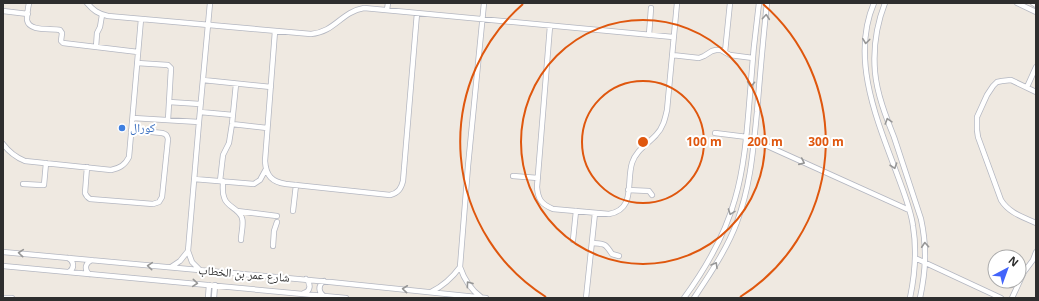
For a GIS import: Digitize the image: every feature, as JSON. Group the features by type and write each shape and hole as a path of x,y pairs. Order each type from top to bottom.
{"street":[{"path":"29,3 28,20 31,26 35,28 60,30 62,33 61,41 63,44 138,52"},
{"path":"87,3 102,15 311,34 317,34 329,29 347,14 364,8 673,37"},
{"path":"200,270 192,262 188,251 198,122 210,3"},
{"path":"387,10 388,3"},
{"path":"482,298 468,284 460,267 484,3"},
{"path":"550,26 537,188 538,195 541,201 552,209 609,214 615,213 624,206 627,200 631,168 635,157 656,135 662,127 666,117 677,3"},
{"path":"725,52 730,3"},
{"path":"684,298 710,258 725,228 736,198 747,137 759,3"},
{"path":"694,298 712,272 731,236 744,201 751,169 767,3"},
{"path":"874,3 867,30 865,48 866,75 870,94 913,224 916,258 910,298"},
{"path":"885,3 877,32 875,46 876,74 879,92 889,125 921,219 926,262 920,298"},
{"path":"1017,3 1036,12"},
{"path":"649,35 651,8"},
{"path":"3,11 28,14"},
{"path":"275,31 265,161 268,175 279,183 390,194 399,190 403,181 417,13"},
{"path":"96,47 97,33 100,28 102,15"},
{"path":"3,144 12,154 25,161 111,170 122,166 128,157 133,118 141,19"},
{"path":"755,35 764,36"},
{"path":"672,55 699,58 716,50 730,55 753,58"},
{"path":"137,63 170,66 172,70 168,120"},
{"path":"1027,87 1036,66"},
{"path":"203,80 270,87"},
{"path":"1036,92 1016,82 1007,80 998,82 993,86 987,95 977,117 977,130 999,194 1004,204 1016,214 1036,223"},
{"path":"236,84 229,143 223,155 222,181 224,199 240,213 242,220 241,240"},
{"path":"169,102 200,104"},
{"path":"200,112 233,115"},
{"path":"133,118 198,122"},
{"path":"232,124 267,128"},
{"path":"87,167 85,193 90,199 153,204 159,202 162,197 168,139 167,136 162,133 131,130"},
{"path":"715,133 747,137"},
{"path":"754,140 909,210"},
{"path":"23,184 44,185 46,163"},
{"path":"194,180 254,184 260,180 266,169"},
{"path":"513,176 538,178"},
{"path":"293,211 296,185"},
{"path":"628,190 649,192 652,196"},
{"path":"736,198 744,201"},
{"path":"237,211 277,216"},
{"path":"573,240 576,211"},
{"path":"586,298 596,213"},
{"path":"273,246 274,230 277,222"},
{"path":"592,243 606,245 612,254 619,256"},
{"path":"170,268 180,261 188,251"},
{"name":"شارع عمر بن الخطاب","path":"3,252 306,279 486,298"},
{"path":"1012,298 1024,272 1033,260 1036,252"},
{"path":"68,258 72,261 73,265 69,272"},
{"path":"916,258 1001,298"},
{"path":"89,274 86,267 92,260"},
{"name":"شارع عمر بن الخطاب","path":"3,266 346,298"},
{"path":"430,292 439,288 448,281 460,267"},
{"path":"303,294 309,290 310,286 306,279"},
{"path":"324,281 319,287 320,291 325,296"},
{"path":"208,298 209,285"},
{"path":"214,298 215,285"},
{"path":"3,298 12,298"}],"place":[{"name":"كورال","path":"122,128"}]}
